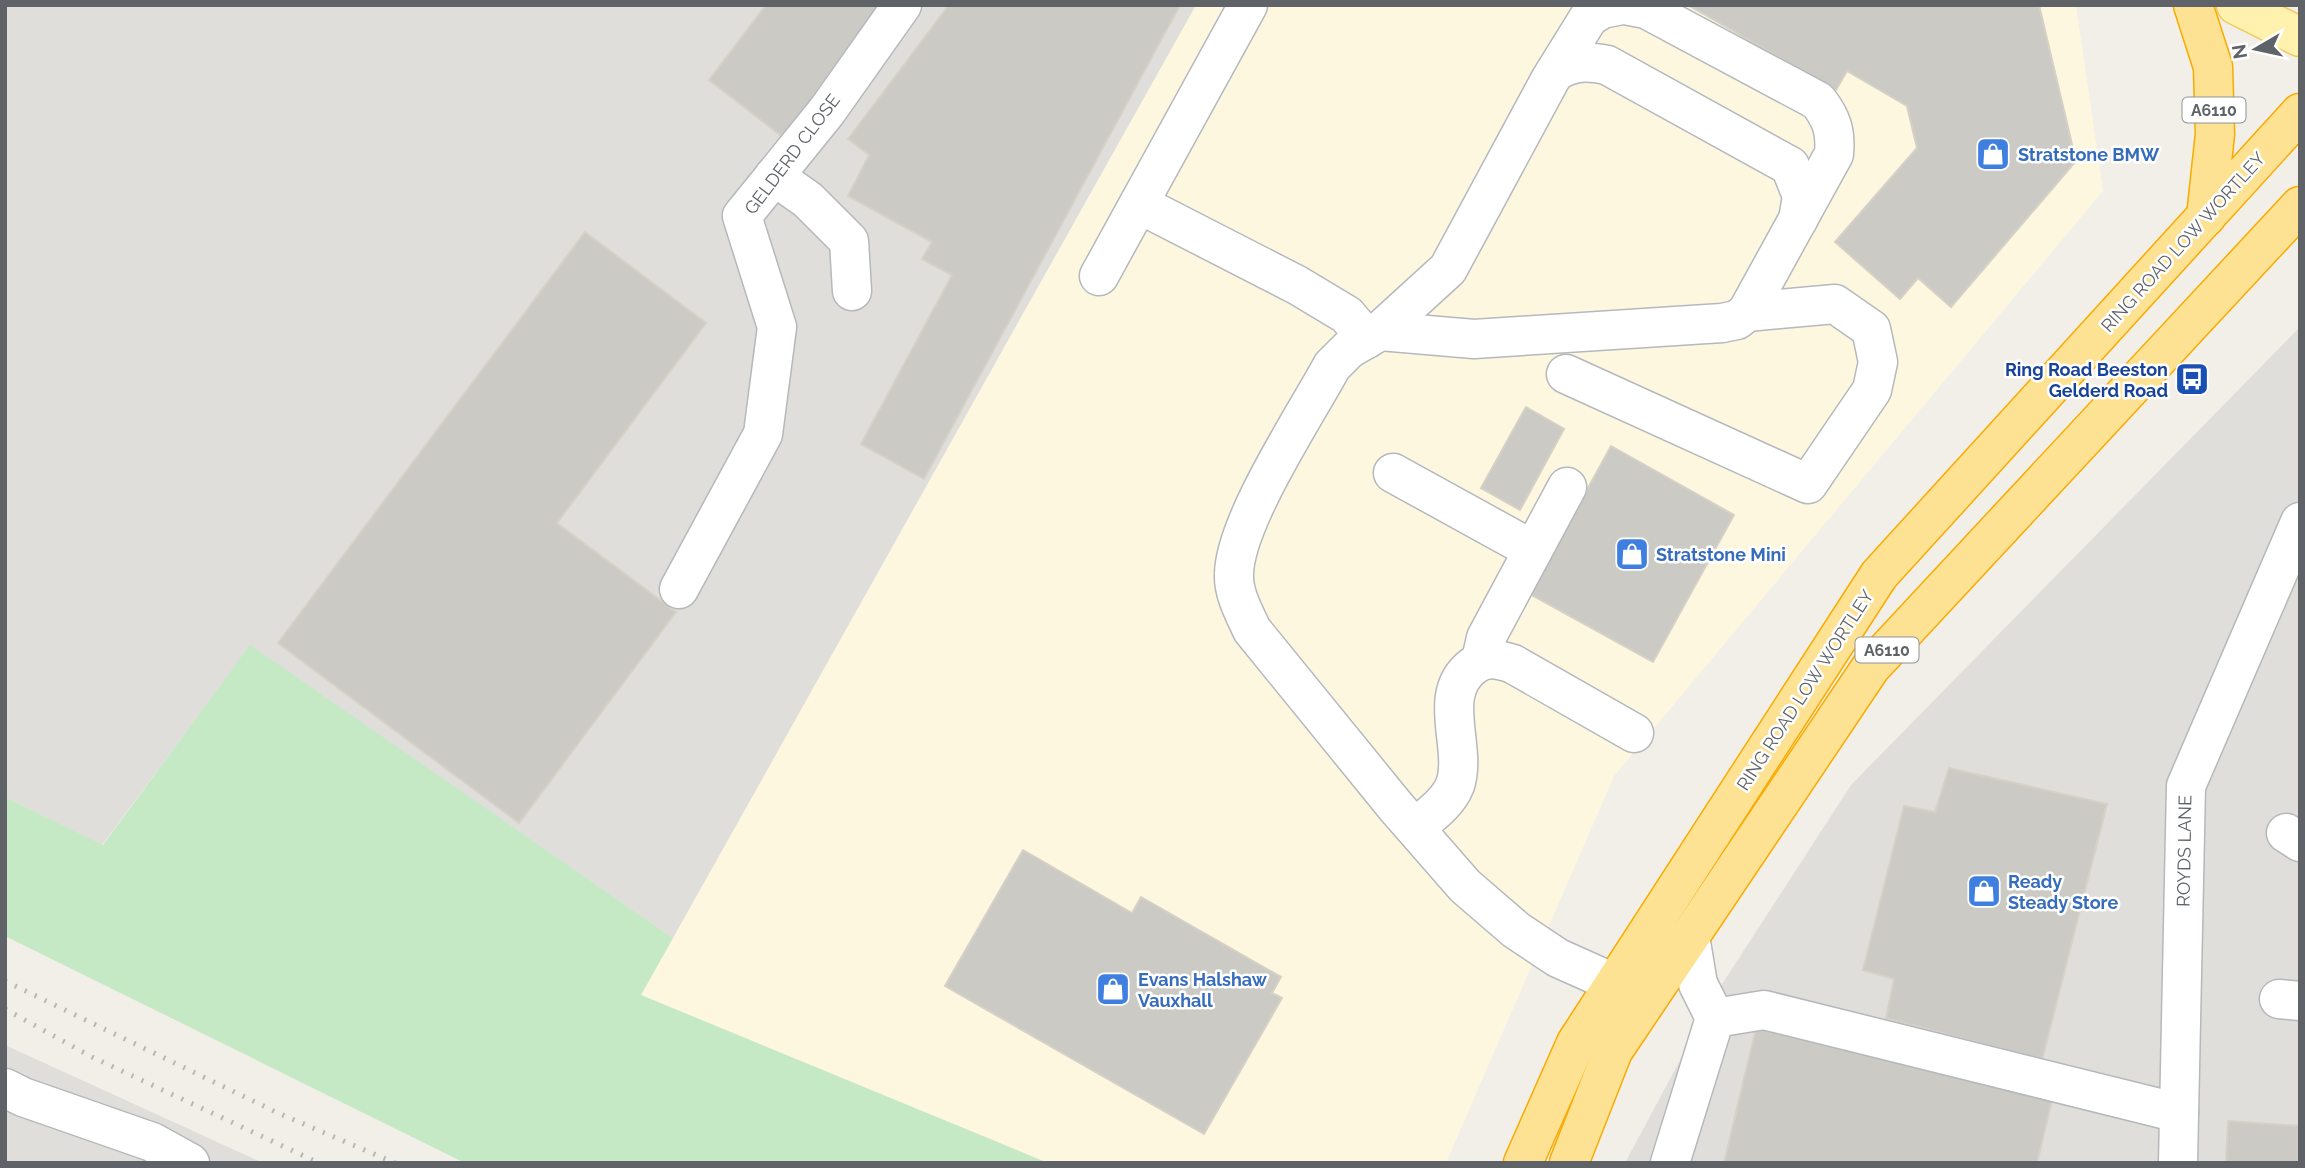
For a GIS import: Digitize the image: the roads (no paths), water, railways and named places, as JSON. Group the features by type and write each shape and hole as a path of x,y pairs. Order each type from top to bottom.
{"highway":[{"name":"A6110","path":"2193,5 2213,67 2215,134 2206,217"},
{"name":"RING ROAD LOW WORTLEY","path":"1523,1163 1576,1043 1879,575 2300,113"},
{"name":"A6110","path":"1569,1163 1612,1051 1871,667 2298,209"}],"main road":[{"path":"2236,5 2300,37"}],"street":[{"name":"GELDERD CLOSE","path":"679,589 763,434 777,327 743,216 827,111 902,5"},
{"path":"1099,276 1248,5"},
{"path":"1139,204 1297,285 1374,335 1474,339 1722,323 1737,320 1747,312 1834,154 1836,136 1831,118 1818,101 1646,9 1624,5 1602,9 1589,17 1555,72 1448,269 1374,335 1349,349 1332,366 1236,547 1233,577 1239,603 1252,630 1465,886 1516,930 1559,958 1614,983"},
{"path":"1555,72 1569,64 1587,61 1606,65 1790,166 1802,196 1798,220"},
{"path":"774,176 808,200 849,241 852,291"},
{"path":"1566,374 1808,484 1872,390 1878,362 1871,329 1835,304 1747,312"},
{"path":"1393,473 1533,550"},
{"path":"1481,660 1486,638 1567,487"},
{"name":"ROYDS LANE","path":"2178,1163 2186,786 2300,522"},
{"path":"1415,828 1442,804 1454,787 1459,769 1453,707 1457,687 1466,671 1481,660 1496,659 1513,664 1634,733"},
{"path":"1670,1163 1714,1018 1698,984 1690,936"},
{"path":"1714,1018 1764,1010 2179,1113"},
{"path":"5,1087 23,1097 152,1142 190,1163"}],"railway":[{"path":"5,981 278,1113 395,1163"},
{"path":"5,1009 92,1057 319,1163"}],"place":[{"name":"Stratstone BMW","path":"1993,154"},
{"name":"Ring Road Beeston Gelderd Road","path":"2192,379"},
{"name":"Stratstone Mini","path":"1632,554"},
{"name":"Ready Steady Store","path":"1984,891"},
{"name":"Evans Halshaw Vauxhall","path":"1113,989"}]}
